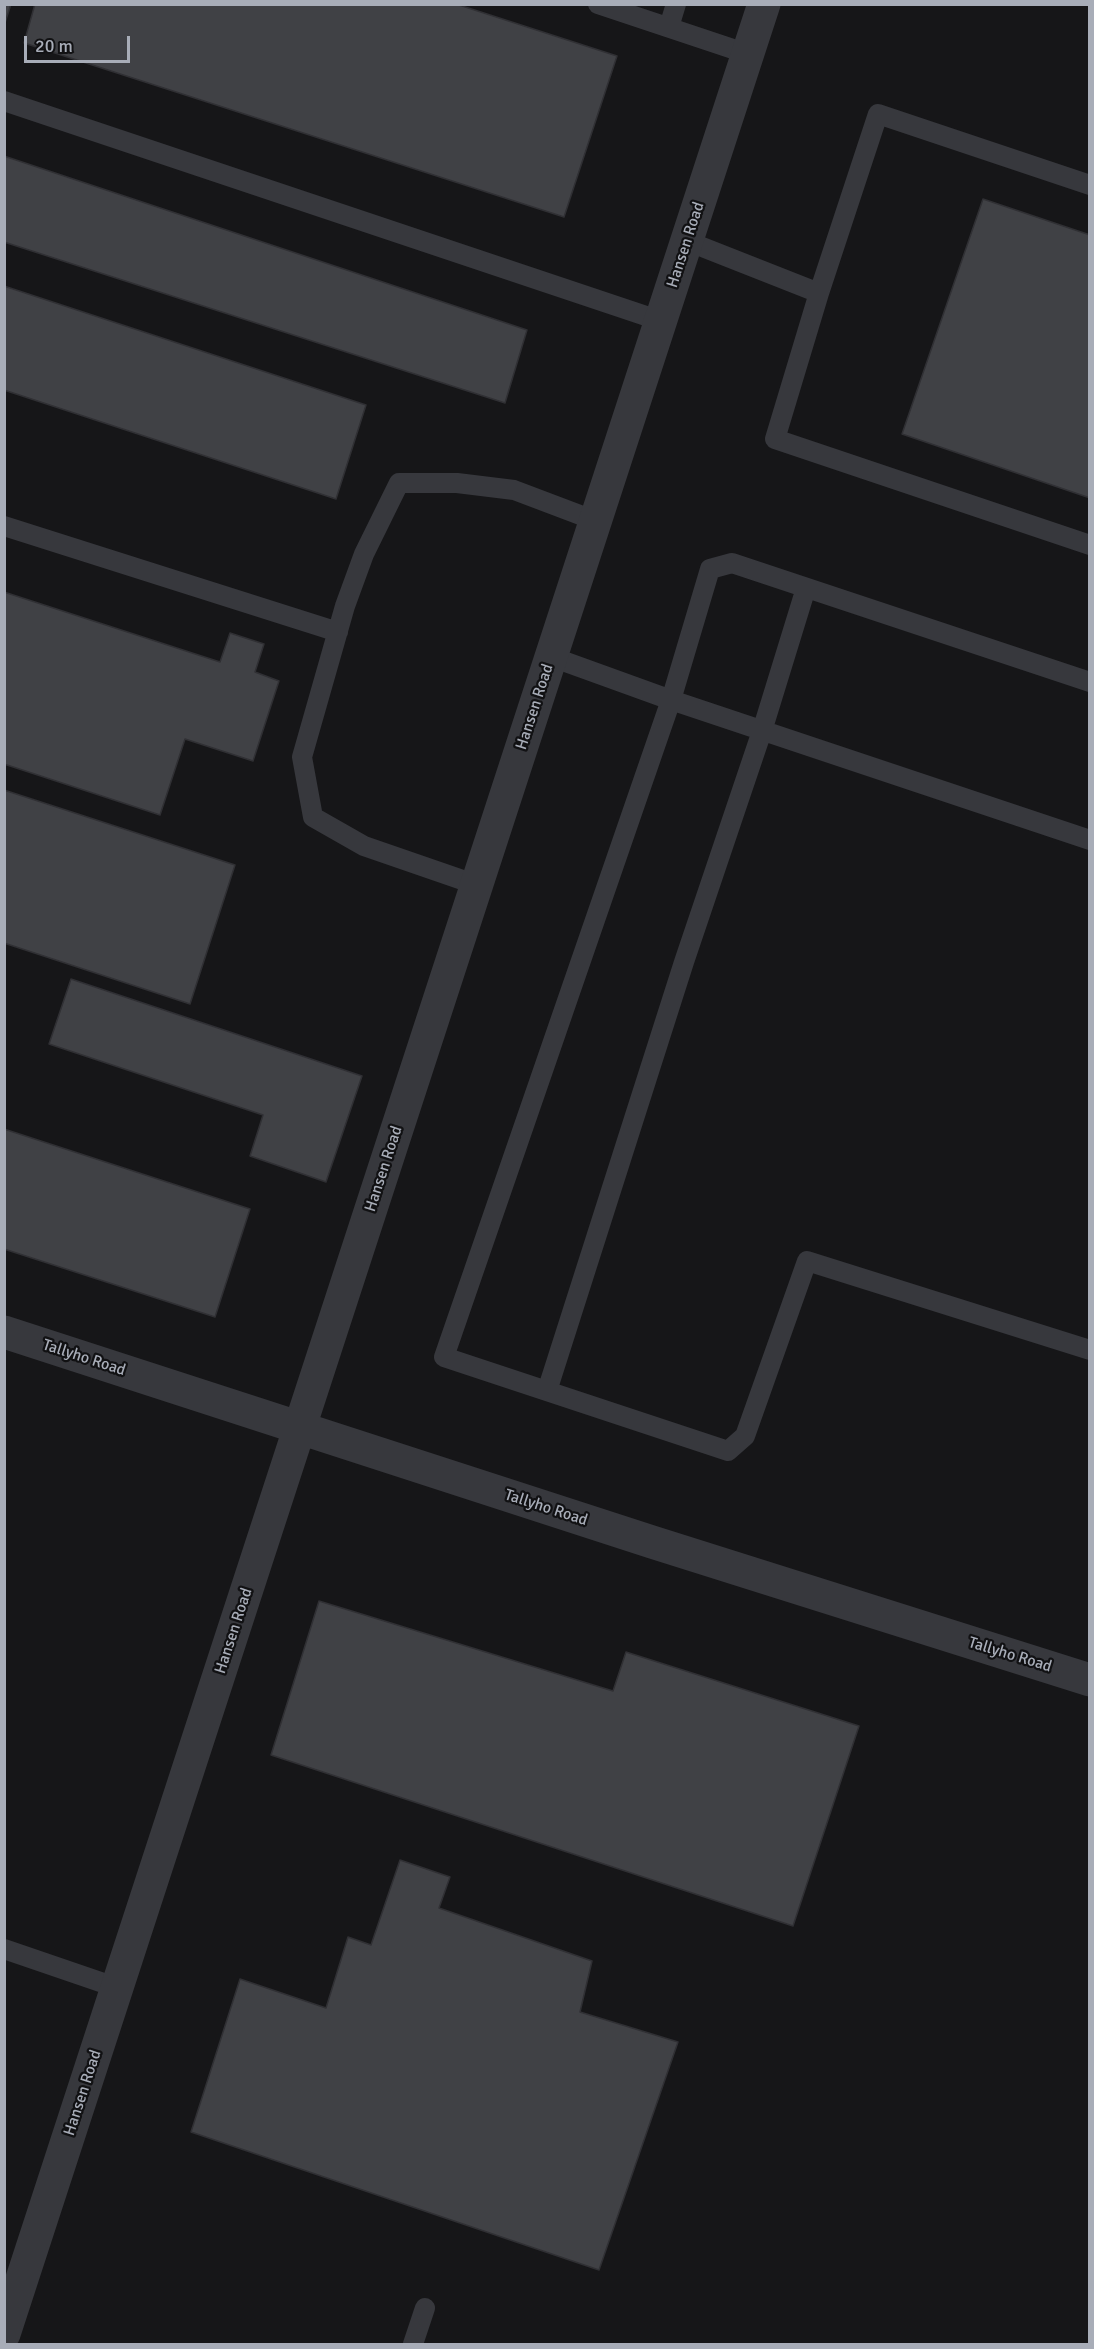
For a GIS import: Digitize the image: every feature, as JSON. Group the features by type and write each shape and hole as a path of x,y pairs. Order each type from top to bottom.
{"street":[{"name":"Hansen Road","path":"7,2314 118,1988 764,4"},
{"name":"Tallyho Road","path":"4,1332 1089,1680"}],"lane":[{"path":"598,4 748,54"},
{"path":"669,27 676,4"},
{"path":"4,101 661,321"},
{"path":"1089,185 878,114 819,293 775,439 1089,545"},
{"path":"687,242 819,293"},
{"path":"477,885 364,846 313,817 302,757 338,632 364,554 399,483 457,483 514,490 596,521"},
{"path":"4,526 338,632"},
{"path":"1089,682 732,563 710,569 670,700 444,1357 728,1451 745,1436 807,1261 1089,1350"},
{"path":"547,1391 807,588"},
{"path":"552,657 670,700 1089,840"},
{"path":"4,1949 118,1988"},
{"path":"413,2344 425,2308"}],"building":[{"path":"4,4 11,4 4,26"},
{"path":"35,4 456,4 617,56 564,217 24,43"},
{"path":"4,156 527,330 505,403 4,242"},
{"path":"983,199 1090,235 1090,498 902,434"},
{"path":"4,286 366,405 336,499 4,390"},
{"path":"4,592 220,662 230,633 264,644 255,672 279,681 253,761 185,739 160,815 4,764"},
{"path":"4,790 235,865 190,1004 4,943"},
{"path":"71,979 362,1076 326,1182 250,1156 263,1115 49,1044"},
{"path":"4,1129 250,1209 215,1317 4,1249"},
{"path":"319,1601 613,1691 626,1652 859,1726 793,1926 271,1755"},
{"path":"400,1860 450,1877 439,1908 592,1961 580,2012 678,2042 599,2270 191,2132 240,1979 326,2008 348,1937 371,1945"}]}
